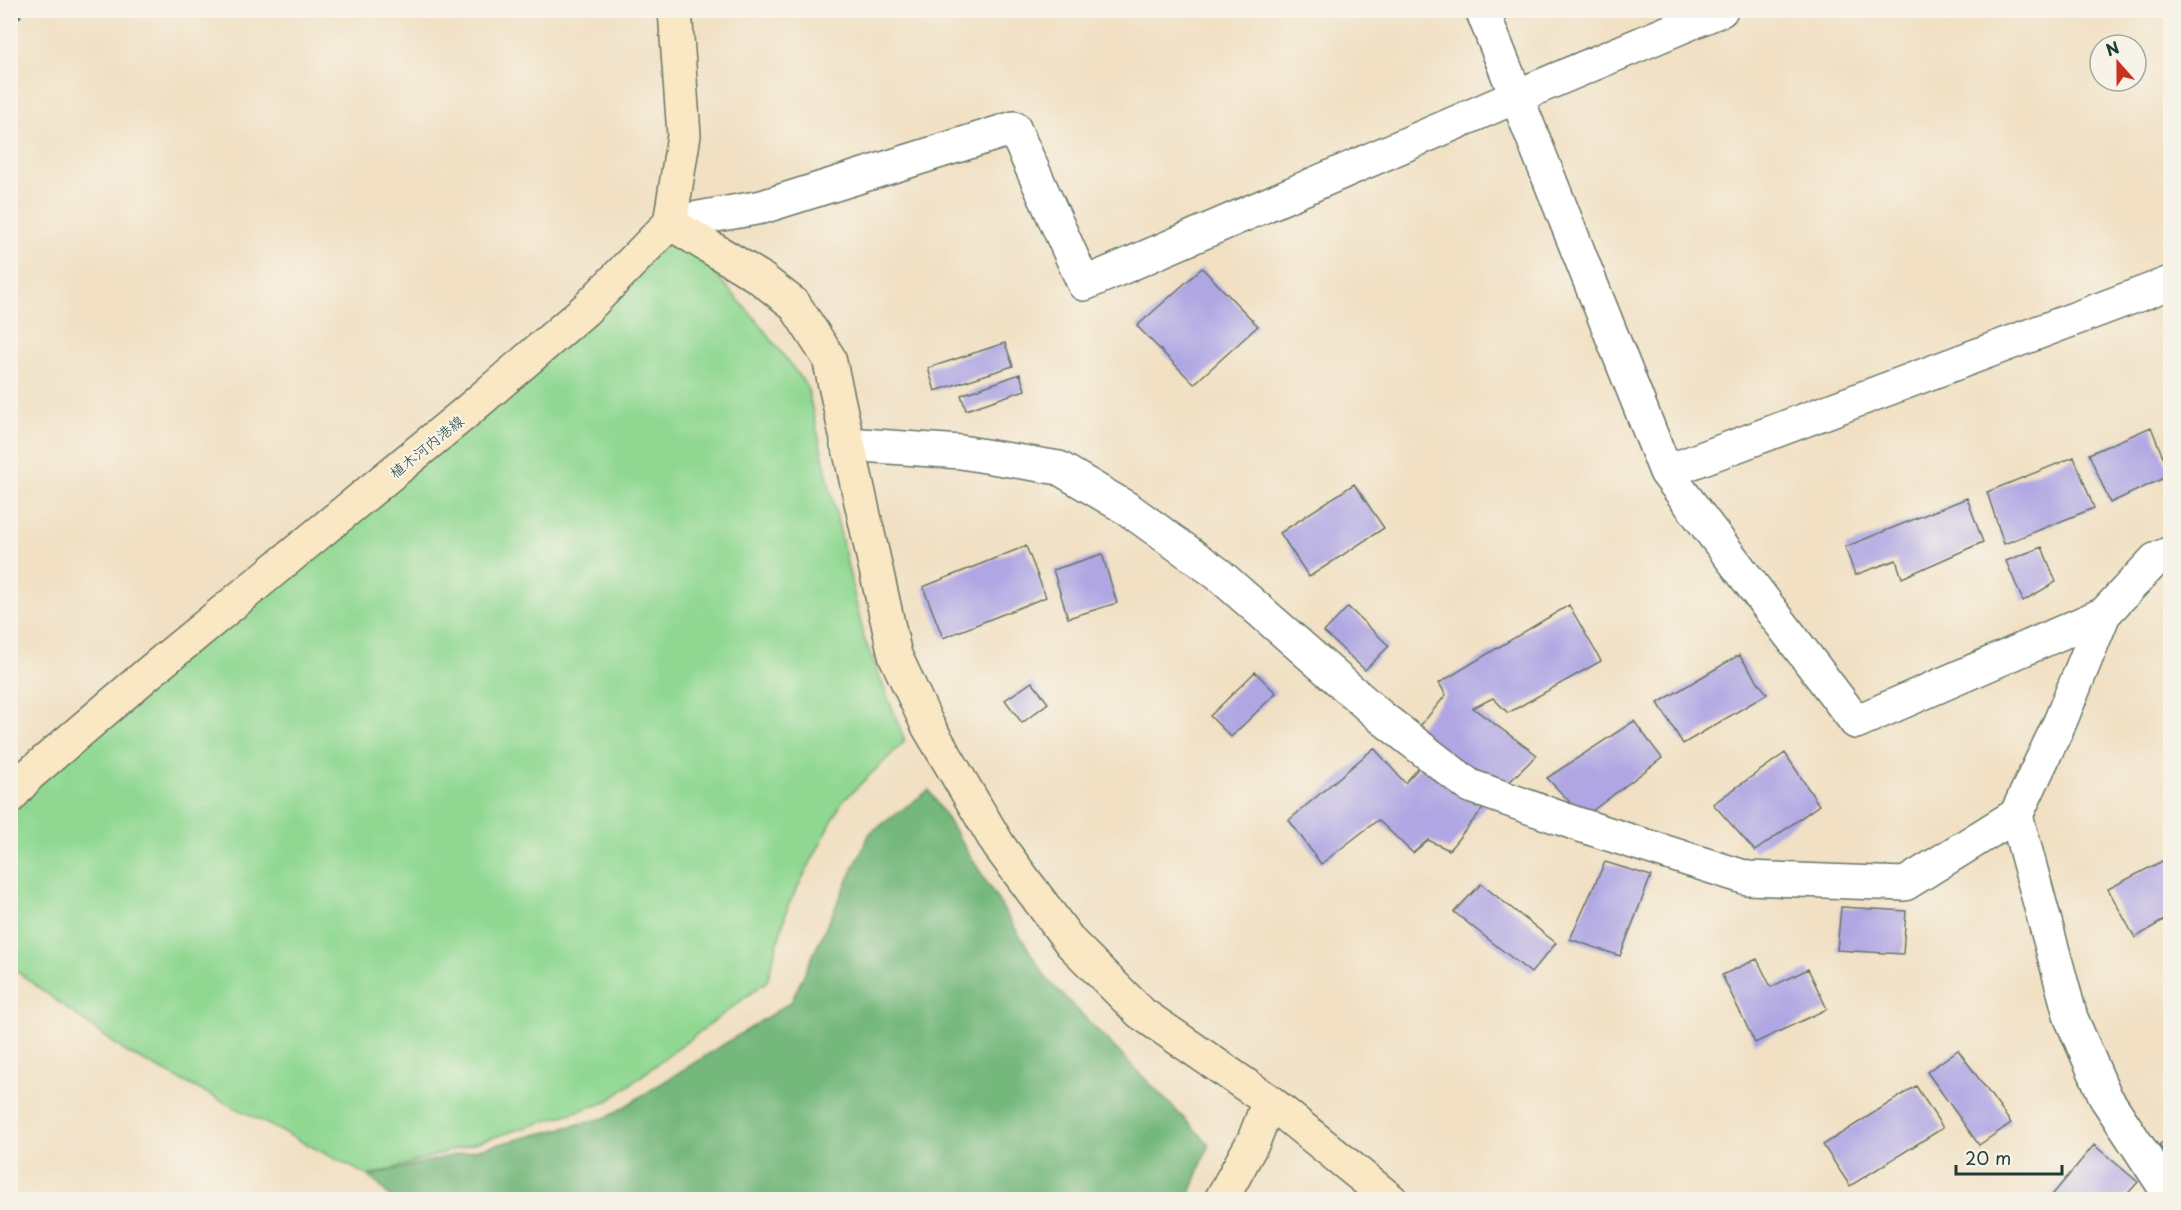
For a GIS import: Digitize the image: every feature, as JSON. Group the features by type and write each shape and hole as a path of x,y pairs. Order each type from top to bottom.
{"street":[{"path":"670,223 684,135 675,10"},
{"path":"1482,10 1666,472 1856,722 2104,614"},
{"path":"670,223 762,207 1014,128 1084,284 1721,10"},
{"path":"670,223 759,277 794,304 829,358 895,655 928,726 999,846 1071,943 1141,1013 1269,1101 1391,1200"},
{"name":"植木河内港線","path":"10,797 29,775 152,670 464,414 586,309 670,223"},
{"path":"1666,472 2170,283"},
{"path":"847,444 961,452 1059,468 1128,509 1217,573 1381,717 1470,786 1622,839 1747,878 1905,884 2016,815 2060,722 2104,614 2156,560 2170,553"},
{"path":"2016,815 2071,1018 2106,1098 2170,1195"},
{"path":"1221,1200 1254,1140 1269,1101"}],"path":[{"path":"10,22 27,10"}],"green space":[{"path":"670,223 757,321 807,386 864,638 905,741 842,802 788,906 767,981 607,1102 369,1176 126,1052 11,967 11,816 29,775"},
{"path":"929,790 1047,979 1209,1144 1188,1199 394,1200 369,1176 608,1117 791,1002 870,833"}],"building":[{"path":"1202,268 1258,326 1194,384 1137,326"},
{"path":"1005,343 1013,366 935,391 928,368"},
{"path":"1020,374 1025,390 966,410 961,395"},
{"path":"2151,427 2170,475 2110,503 2089,454"},
{"path":"2074,457 2094,508 2004,544 1987,492"},
{"path":"1354,484 1384,528 1309,577 1280,533"},
{"path":"1967,498 1983,542 1902,578 1896,560 1855,575 1845,547"},
{"path":"1026,546 1046,597 943,638 923,587"},
{"path":"2042,547 2056,582 2023,601 2006,561"},
{"path":"1102,554 1117,603 1068,618 1053,570"},
{"path":"1569,605 1601,661 1508,713 1493,698 1473,708 1537,755 1496,795 1415,732 1446,695 1439,683"},
{"path":"1348,607 1389,646 1365,670 1324,632"},
{"path":"1739,655 1767,694 1683,744 1658,703"},
{"path":"1255,672 1276,693 1231,737 1210,716"},
{"path":"1032,682 1048,703 1022,723 1005,700"},
{"path":"1634,721 1662,758 1584,817 1547,778"},
{"path":"1374,748 1405,783 1425,761 1486,805 1449,850 1428,840 1413,853 1378,820 1321,864 1289,820"},
{"path":"1785,753 1819,805 1755,851 1713,804"},
{"path":"2170,857 2170,916 2135,938 2108,889"},
{"path":"1605,862 1651,876 1620,956 1570,939"},
{"path":"1481,884 1556,943 1531,973 1454,912"},
{"path":"1841,907 1906,911 1903,954 1837,950"},
{"path":"1757,959 1771,987 1808,969 1827,1009 1755,1043 1722,975"},
{"path":"1958,1050 2011,1123 1979,1145 1927,1072"},
{"path":"1916,1086 1943,1128 1850,1186 1823,1145"},
{"path":"2170,1137 2170,1161 2159,1145"},
{"path":"2094,1145 2138,1182 2122,1200 2048,1200"}]}
